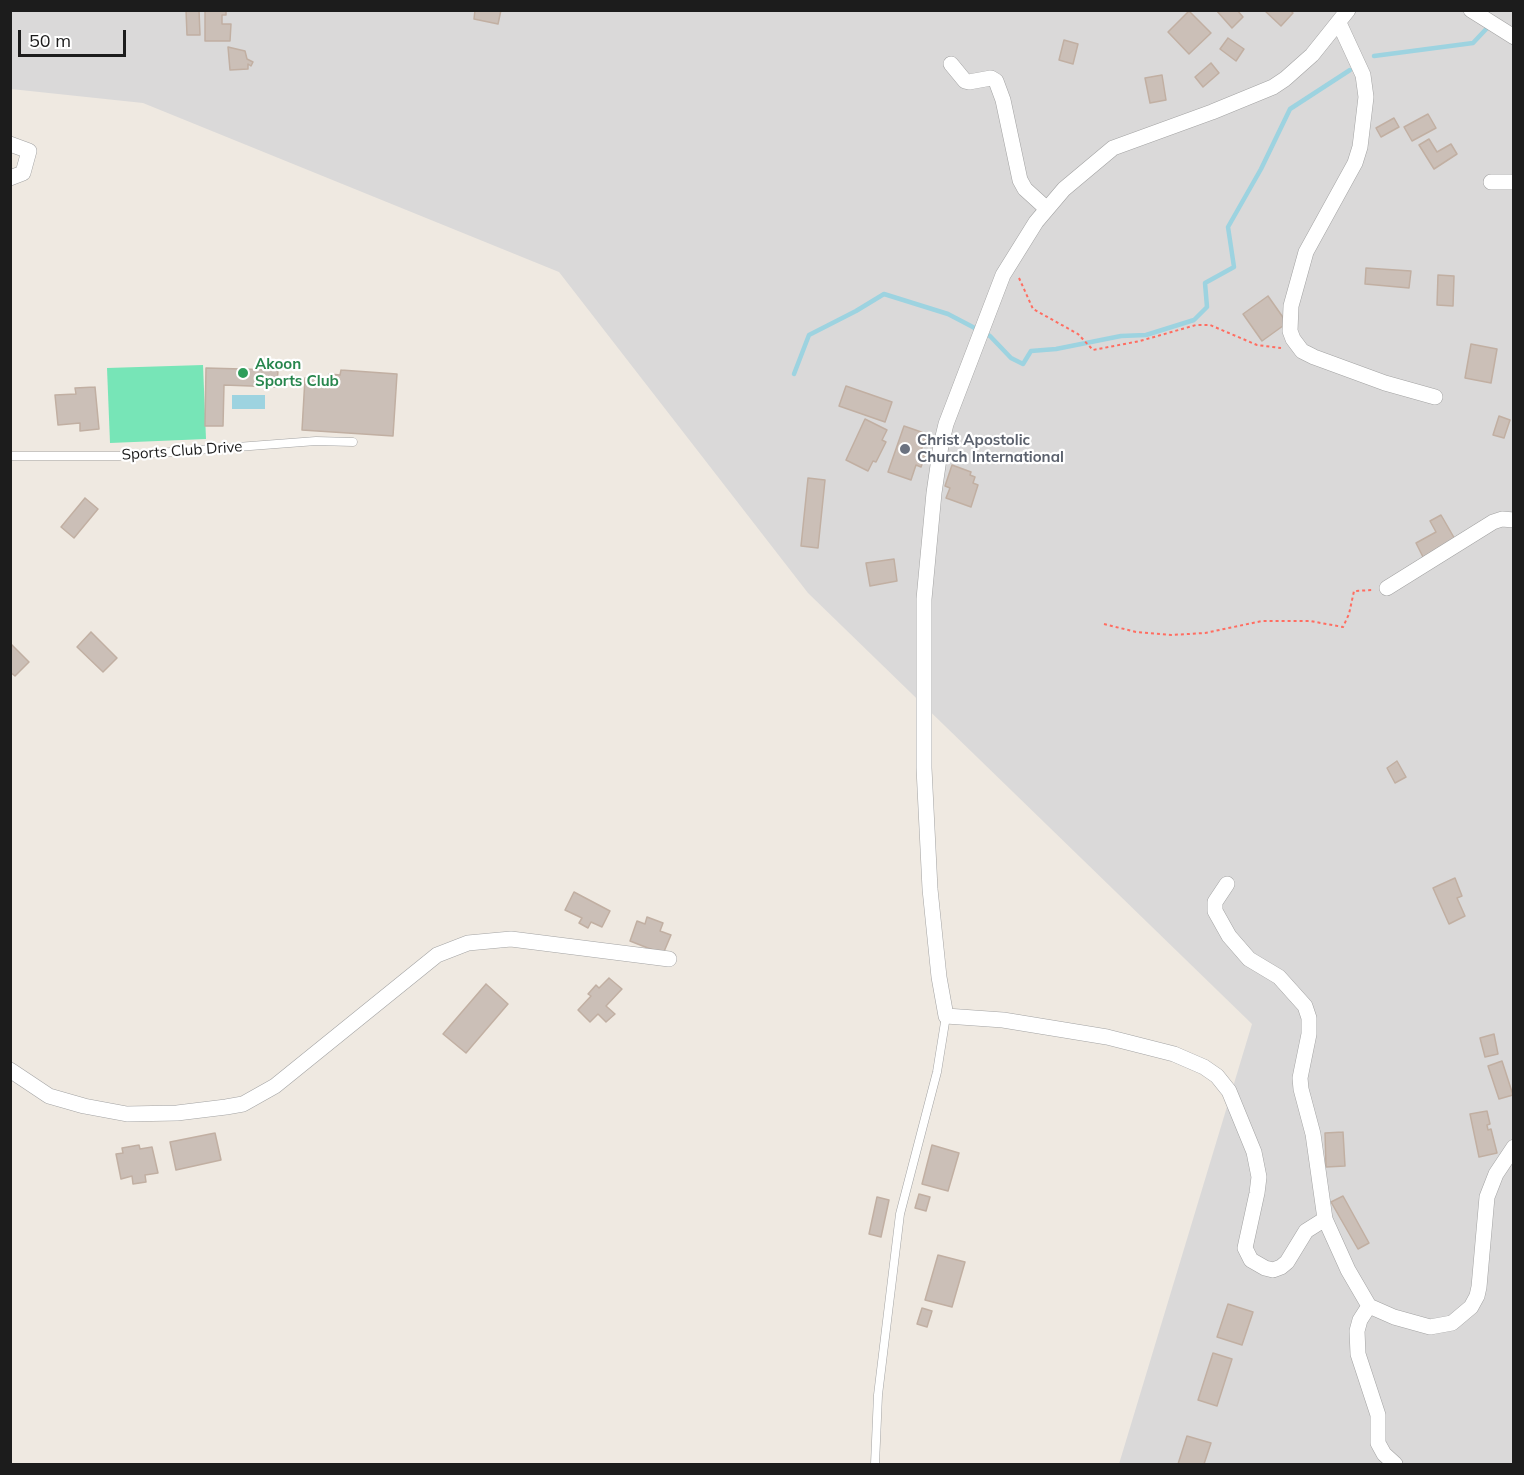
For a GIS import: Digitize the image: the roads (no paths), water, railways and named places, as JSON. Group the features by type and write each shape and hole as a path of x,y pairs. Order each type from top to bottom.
{"street":[{"path":"1471,10 1514,37"},
{"path":"1325,1220 1306,1231 1287,1262 1277,1269 1265,1268 1251,1260 1245,1248 1257,1193 1258,1177 1254,1152 1229,1091 1217,1076 1204,1067 1174,1054 1107,1037 1003,1020 946,1016 939,977 930,889 924,768 924,599 940,445 946,424 1003,275 1036,222 1064,189 1113,148 1175,127 1273,87 1312,55 1344,16"},
{"path":"1344,16 1363,75 1366,97 1360,147 1354,163 1306,252 1291,306 1290,331 1302,351 1385,383 1435,397"},
{"path":"951,64 965,81 991,78 996,81 1004,100 1020,180 1025,189 1047,209"},
{"path":"10,144 28,151 23,173 10,178"},
{"path":"1491,182 1514,182"},
{"path":"1387,588 1493,522 1502,519 1514,520"},
{"path":"1227,884 1215,902 1215,911 1228,936 1249,959 1279,977 1305,1006 1309,1018 1309,1034 1300,1078 1301,1089 1314,1134 1325,1220 1348,1269 1369,1306 1394,1317 1430,1328 1452,1323 1471,1307 1479,1287 1487,1197 1496,1174 1514,1147"},
{"path":"10,1070 49,1096 84,1106 127,1114 177,1113 226,1107 243,1104 274,1086 437,955 468,943 511,939 669,959"},
{"path":"1369,1306 1360,1320 1357,1331 1358,1354 1378,1415 1378,1443 1384,1454 1395,1464"}],"lane":[{"name":"Sports Club Drive","path":"10,456 119,456 316,441 353,442"},
{"path":"875,1464 878,1395 900,1214 937,1072 946,1016"}],"water":[{"path":"232,395 265,395 265,409 232,409"}],"waterway":[{"path":"1374,56 1473,43 1489,26"},
{"path":"794,374 809,335 884,294 948,314 990,336 1011,358 1023,364 1031,351 1056,349 1121,336 1146,335 1194,320 1207,307 1205,283 1234,267 1228,227 1261,169 1290,109 1350,70"}],"place":[{"name":"Akoon Sports Club","path":"243,373"},
{"name":"Christ Apostolic Church International","path":"905,449"}]}
